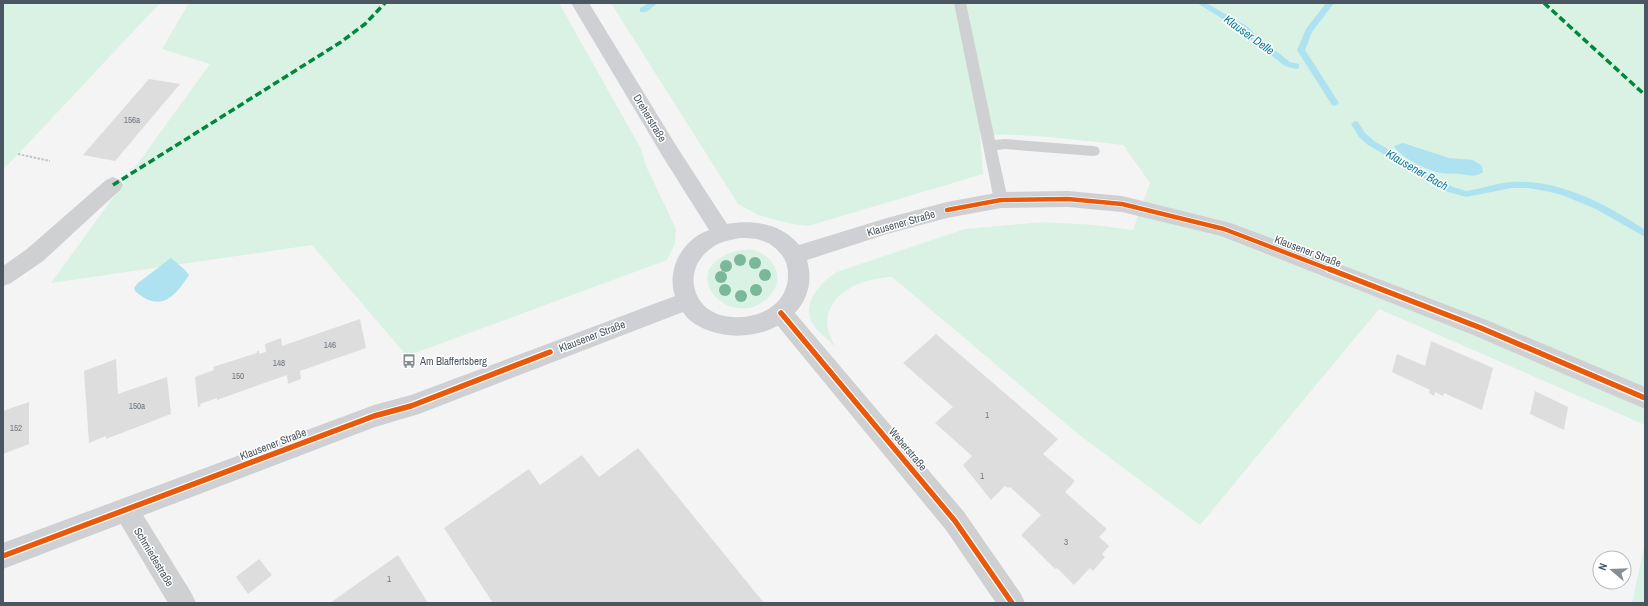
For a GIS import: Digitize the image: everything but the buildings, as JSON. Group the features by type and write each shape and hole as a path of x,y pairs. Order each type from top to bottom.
{"main road":[{"name":"Dreherstraße","path":"580,3 670,152 722,233"},
{"name":"Klausener Straße","path":"795,255 887,226 947,210 1001,200 1068,199 1122,204 1224,229 1481,328 1645,398"},
{"path":"739,230 756,230 785,244 795,255 800,270 799,285 793,300 781,313 768,321 752,326 721,326 706,320 695,312 687,301 682,285 683,268 692,253 705,241 722,233 739,230"},
{"name":"Klausener Straße","path":"3,556 126,511 374,416 411,406 687,301"}],"street":[{"path":"3,277 35,255 113,185"},
{"name":"Weberstraße","path":"781,313 955,521 1012,603"},
{"name":"Schmiedestraße","path":"126,511 183,603"}],"lane":[{"path":"960,3 1001,200"},
{"path":"990,146 1005,144 1093,152"}],"path":[{"path":"18,154 50,161"}],"green space":[{"path":"3,3 160,3 3,170"},
{"path":"189,3 559,3 641,149 646,166 676,229 675,244 667,260 407,356 312,245 51,283 210,64 162,49"},
{"path":"611,3 1645,3 1645,425 1379,309 1200,525 1078,434 892,277 863,282 850,288 839,296 831,306 827,318 829,332 836,347 816,329 810,318 810,302 814,295 825,281 837,272 965,229 1044,222 1095,225 1133,230 1150,183 1123,145 1034,136 980,135 983,174 808,226 792,224 758,215 738,204"},
{"path":"740,250 753,250 760,253 771,262 777,274 777,281 771,294 756,306 740,308 726,304 714,295 708,283 709,270 719,259"},
{"path":"1645,542 1645,603 1632,603 1633,599"}],"water":[{"path":"1403,143 1449,158 1473,160 1482,166 1483,172 1472,176 1441,173 1429,170 1408,159 1397,151 1394,146"},
{"path":"171,258 189,275 172,296 159,302 144,298 135,291 134,288 138,283"}],"waterway":[{"name":"Klauser Delle","path":"643,10 654,3"},
{"name":"Klauser Delle","path":"1201,3 1245,29 1254,38 1288,64 1296,66"},
{"name":"Klausener Bach","path":"1330,3 1309,31 1301,50 1335,103"},
{"name":"Klausener Bach","path":"1355,124 1362,135 1371,143 1451,190 1466,194 1511,185 1546,187 1564,192 1599,206 1645,234"}],"marked path":[{"path":"113,185 341,42 365,24 385,3"},
{"path":"1544,3 1645,95"}],"cycle path":[{"path":"947,210 1001,200 1068,199 1122,204 1224,229 1481,328 1645,398"},
{"path":"781,313 955,521 1012,603"},
{"path":"3,556 374,416 411,406 550,352"}],"place":[{"name":"Am Blaffertsberg","path":"409,361"}]}
